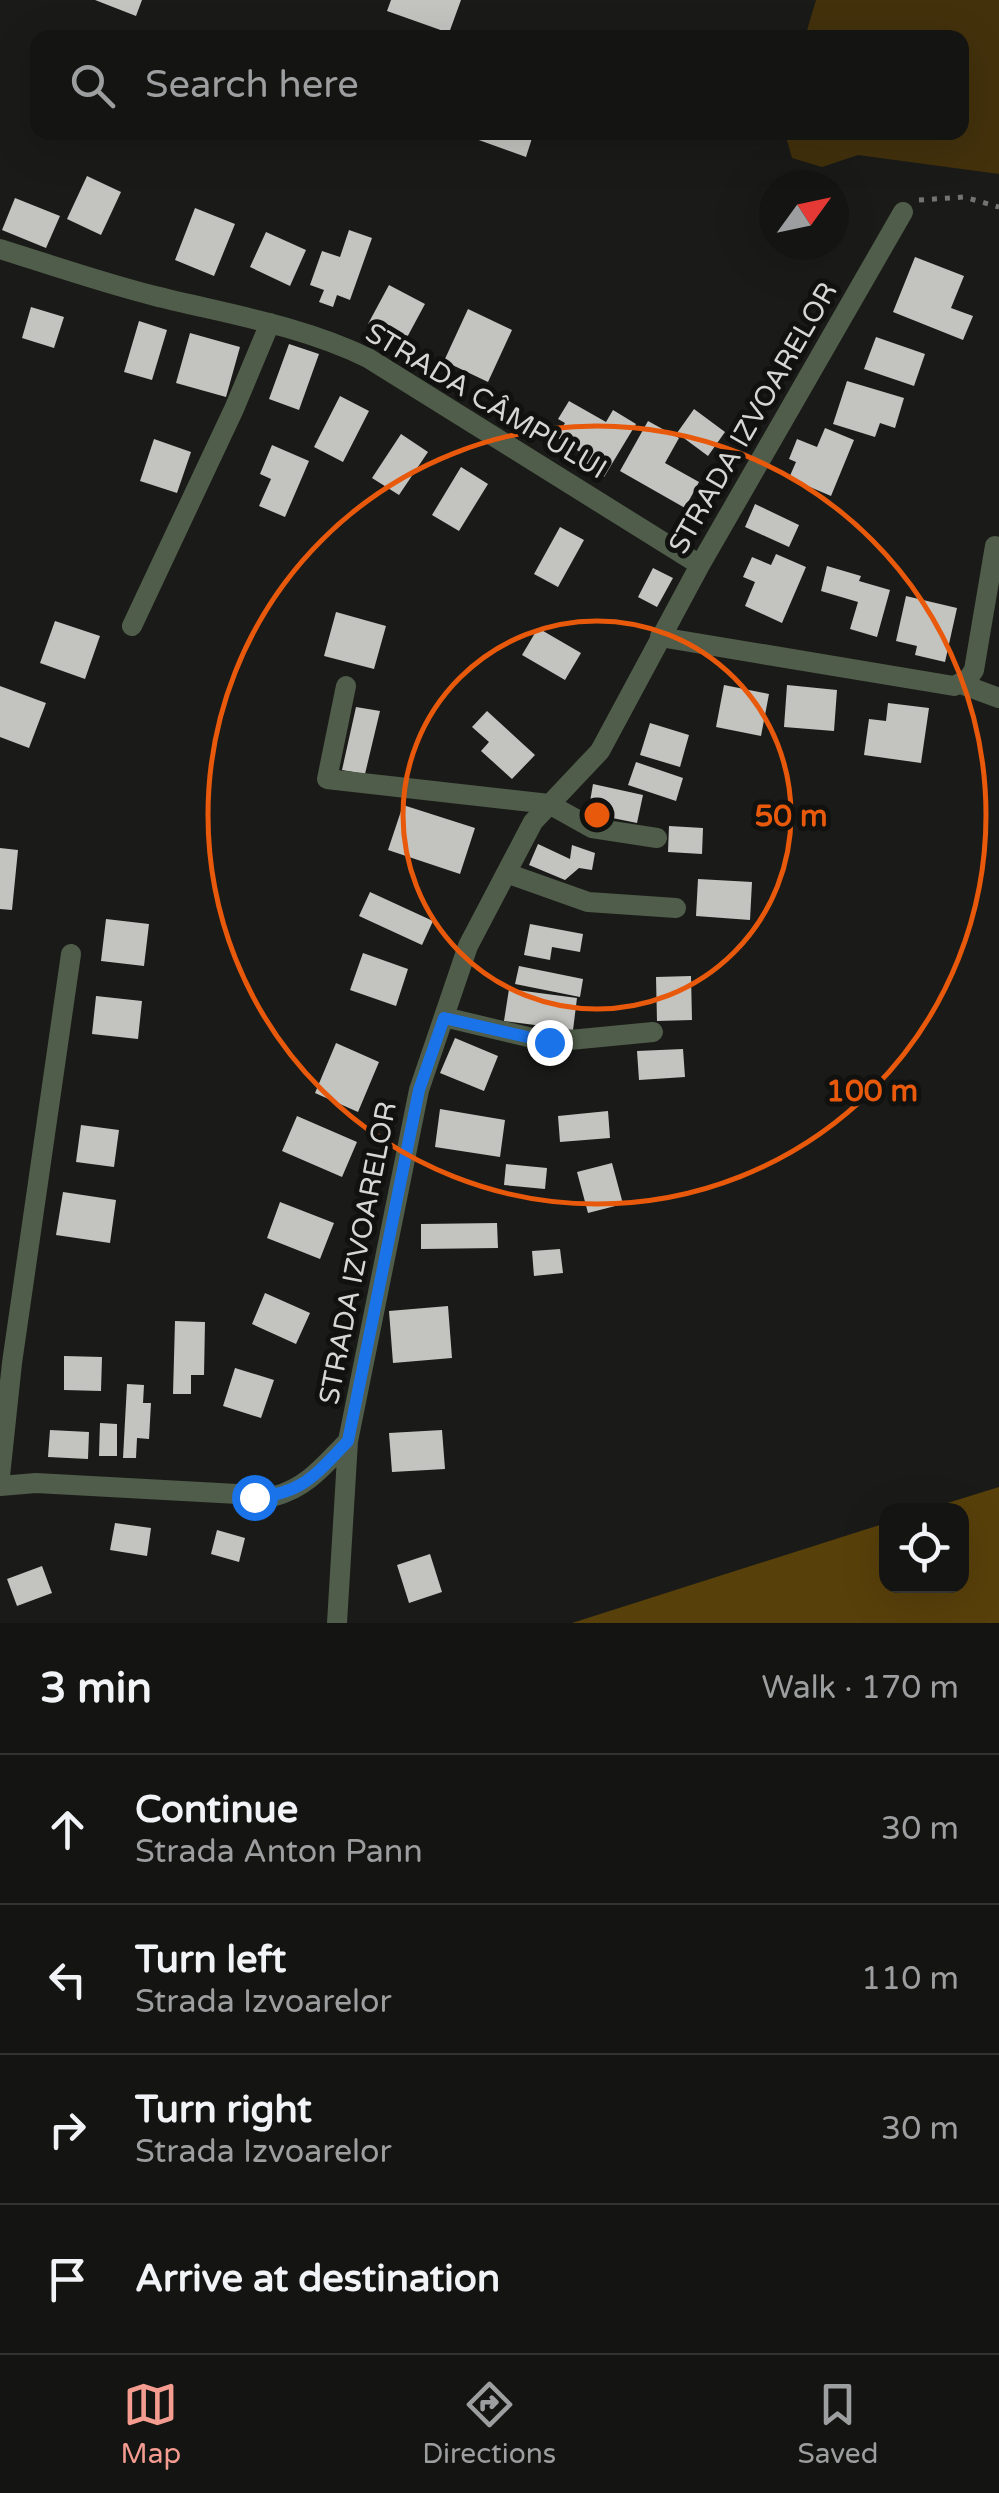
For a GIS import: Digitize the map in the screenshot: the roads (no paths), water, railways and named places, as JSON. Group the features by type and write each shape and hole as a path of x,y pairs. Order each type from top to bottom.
{"street":[{"name":"STRADA IZVOARELOR","path":"337,1623 348,1441 419,1090 468,946 533,822 600,751 700,564 903,212"},
{"name":"STRADA CÂMPULUI","path":"0,249 150,294 302,330 368,358 700,564"},
{"path":"132,626 218,445 270,323"},
{"path":"961,684 974,670 995,546"},
{"path":"660,638 944,686 961,684 999,698"},
{"path":"346,686 327,779 549,804 592,828 657,838"},
{"path":"506,874 588,902 676,908"},
{"path":"0,1476 12,1362 71,954"},
{"path":"444,1018 549,1042 652,1032"},
{"path":"0,1486 36,1483 275,1496 309,1481 348,1441"}]}
